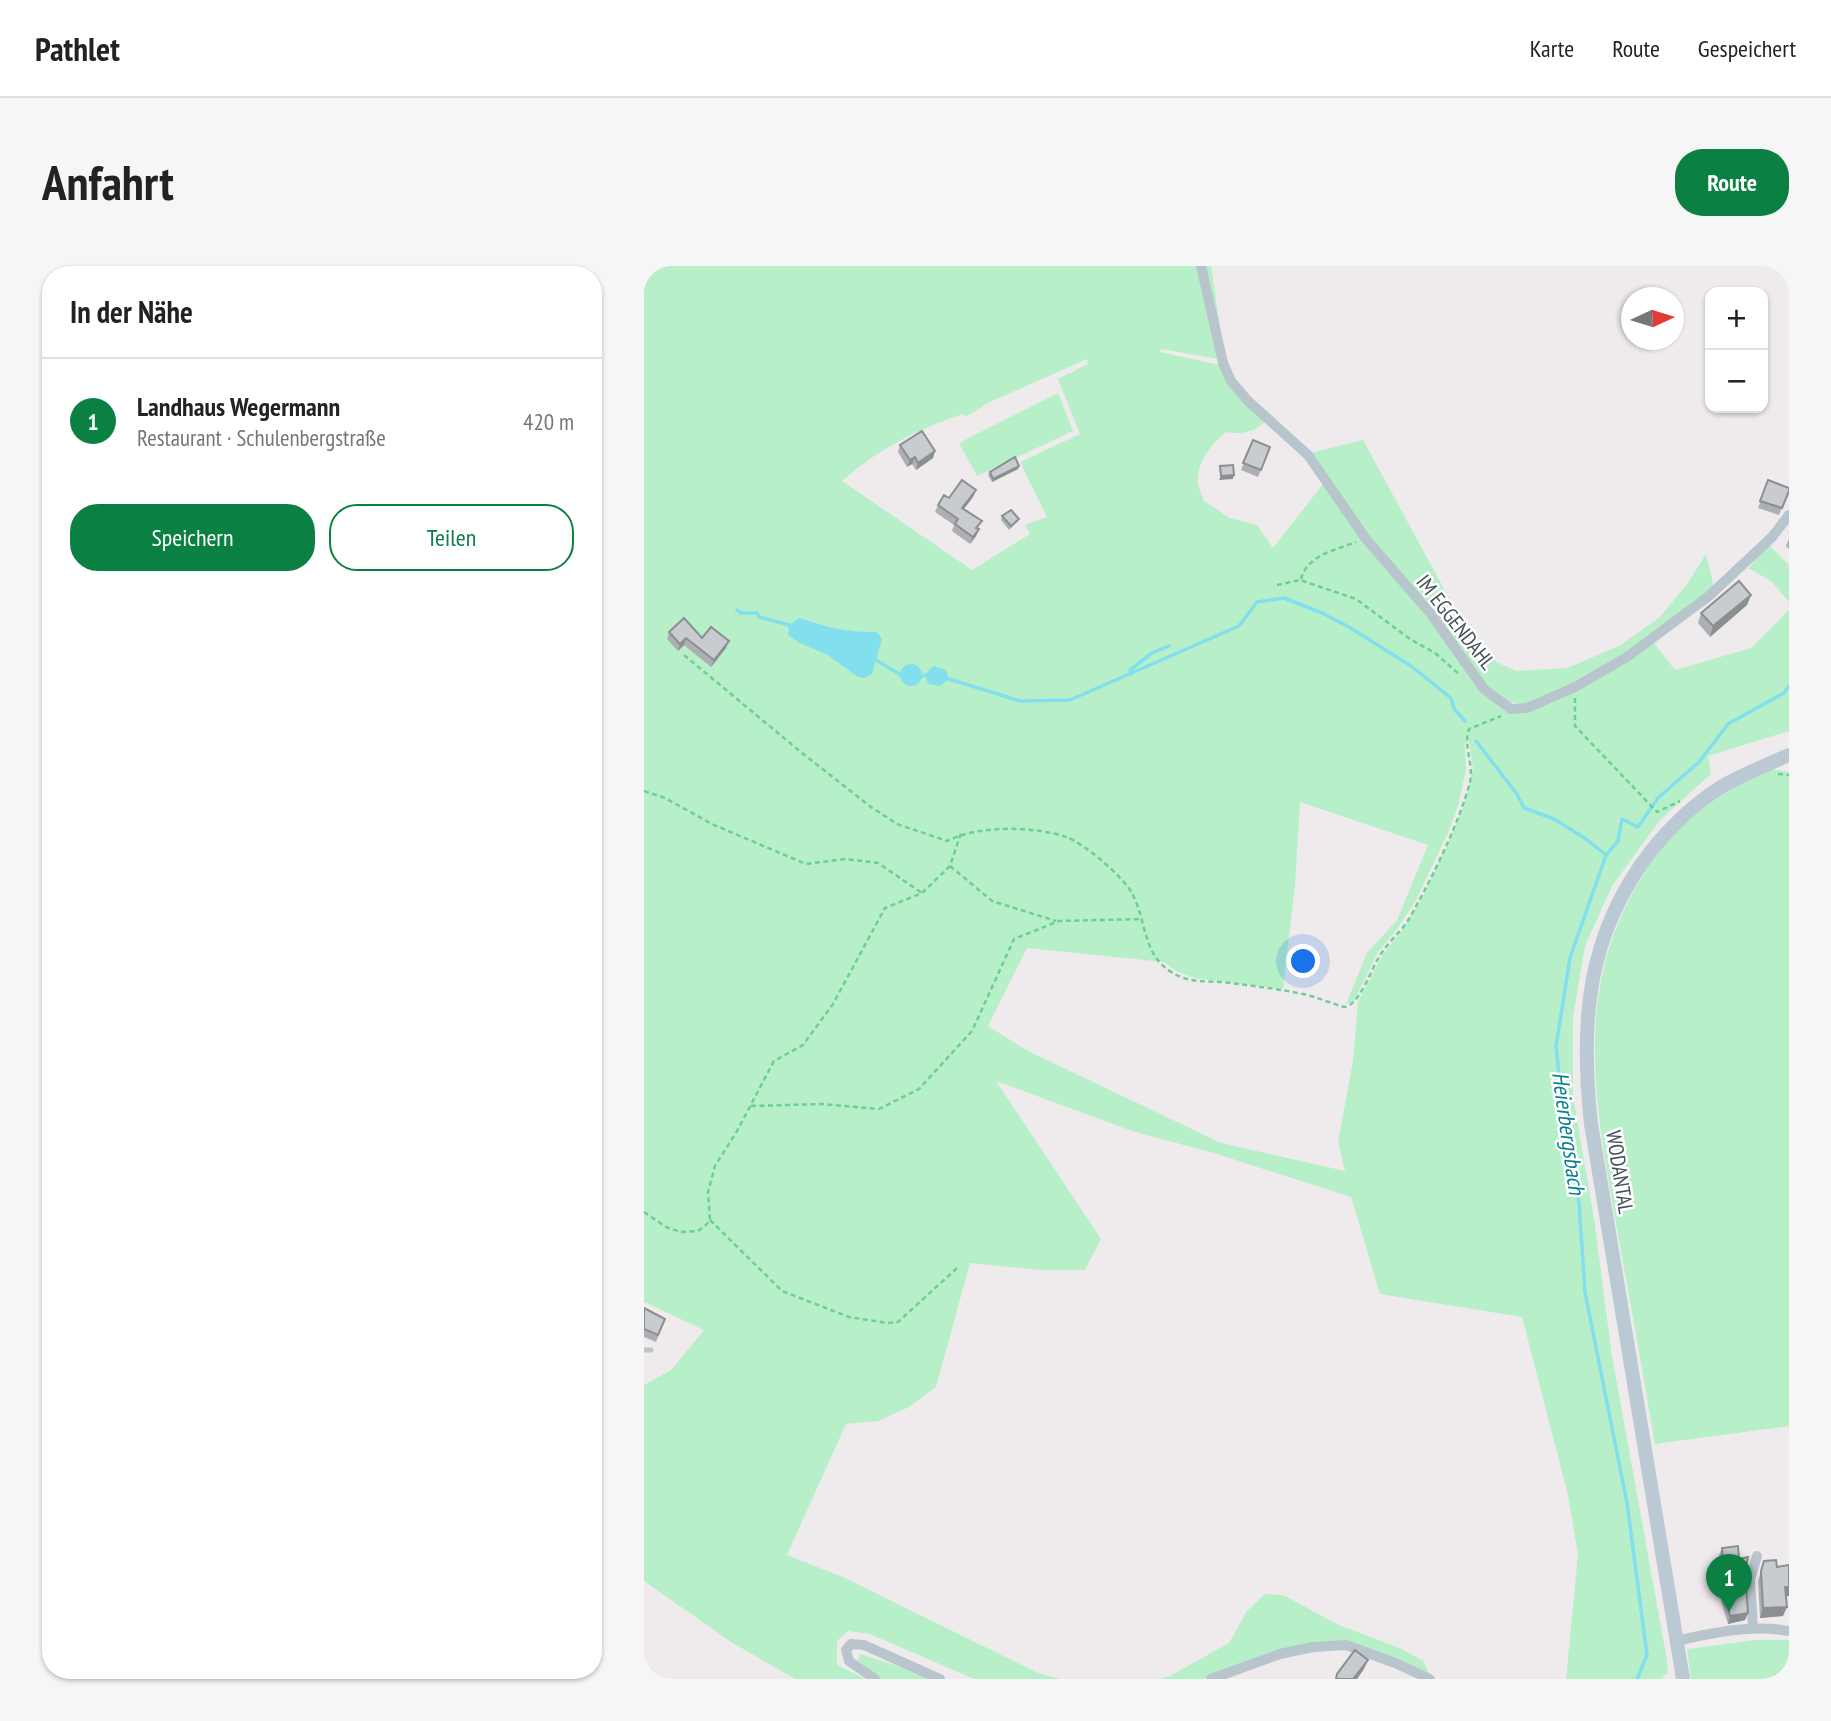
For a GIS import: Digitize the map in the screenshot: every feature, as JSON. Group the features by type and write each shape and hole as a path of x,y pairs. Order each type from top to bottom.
{"main road":[{"name":"WODANTAL","path":"1679,1677 1676,1641 1591,1124 1586,1070 1587,1012 1595,963 1606,927 1623,893 1653,848 1683,817 1714,792 1753,770 1789,755"}],"street":[{"name":"IM EGGENDAHL","path":"1201,266 1223,363 1231,381 1248,401 1308,455 1366,539 1432,614 1484,689 1506,706 1518,710"},
{"path":"1518,710 1534,706 1575,687 1627,656 1690,612 1772,537 1789,515"},
{"path":"1753,1628 1750,1580 1758,1556"},
{"path":"1676,1641 1753,1628 1789,1630"},
{"path":"875,1679 849,1661 846,1650 851,1644 864,1644 940,1679"},
{"path":"1211,1679 1280,1654 1313,1647 1346,1645 1430,1679"}],"path":[{"path":"1300,580 1304,568 1318,557 1366,539"},
{"path":"1277,585 1300,580 1356,598 1410,639 1435,653 1465,680 1484,689"},
{"path":"684,654 802,753 897,824 947,841 961,833 989,829 1044,831 1070,838 1119,876 1133,894 1147,944 1154,958 1180,977 1302,994 1342,1007 1350,1007 1356,1000 1382,952 1408,920 1456,821 1472,772 1467,741 1469,729 1476,724 1518,710"},
{"path":"1575,687 1575,726 1657,812 1687,799 1680,807"},
{"path":"644,791 665,798 714,825 806,864 845,859 878,863 922,893"},
{"path":"957,1268 898,1322 887,1323 849,1317 782,1290 710,1220 708,1192 715,1167 774,1061 803,1045 834,1004 886,908 922,893 950,866 961,833"},
{"path":"950,866 992,901 1059,921 1142,919"},
{"path":"751,1106 822,1104 879,1109 919,1089 972,1031 1014,939 1059,921"},
{"path":"644,1212 666,1227 681,1232 698,1231 710,1220"}],"green space":[{"path":"644,266 1211,266 1225,360 1161,349 1160,352 1220,365 1233,388 1267,420 1248,432 1226,432 1221,436 1203,459 1198,482 1204,501 1230,518 1257,525 1273,548 1327,479 1310,453 1363,440 1461,620 1496,662 1516,671 1567,668 1619,646 1659,618 1688,583 1706,554 1714,587 1668,626 1581,682 1526,704 1510,702 1503,710 1518,712 1582,688 1624,664 1653,642 1675,670 1751,648 1789,610 1789,731 1708,756 1711,774 1660,820 1612,886 1585,946 1573,1017 1573,1096 1594,1219 1612,1356 1667,1660 1668,1673 1661,1679 1566,1679 1578,1554 1568,1495 1522,1317 1380,1294 1351,1197 1217,1154 1132,1131 996,1081 1101,1239 1085,1270 1040,1270 970,1263 936,1387 909,1407 878,1421 846,1424 787,1555 845,1578 1038,1673 1060,1679 974,1679 870,1634 848,1631 837,1641 837,1665 866,1679 795,1679 731,1642 644,1581 644,1385 671,1370 704,1330 644,1302","holes":["1087,359 1088,364 1058,379 1080,434 1020,462 1047,517 1025,525 1030,534 972,570 842,481 870,459 914,433 963,414 965,417 990,402","1469,741 1473,769 1463,807 1452,834 1419,904 1383,954 1358,1002 1353,1061 1338,1142 1345,1171 1221,1143 1028,1051 988,1026 1027,948 1164,962 1176,971 1195,978 1283,989 1295,884 1300,802 1428,845 1397,920 1367,953 1346,1004 1354,1001 1378,952 1415,902 1448,833 1458,806 1466,770 1465,744"]},
{"path":"1058,393 1073,431 977,476 959,443"},
{"path":"1769,545 1789,565 1789,602 1771,581 1748,568"},
{"path":"1770,769 1789,772 1789,1426 1655,1444 1602,1142 1595,1051 1597,1007 1605,962 1620,919 1656,856 1683,825 1713,799"},
{"path":"1265,1594 1283,1595 1339,1625 1402,1649 1423,1661 1429,1674 1347,1643 1215,1673 1203,1679 1160,1679 1229,1643 1247,1611"},
{"path":"1755,1640 1789,1640 1789,1679 1691,1679 1687,1649"},
{"path":"860,1654 939,1679 880,1679 858,1660"}],"water":[{"path":"800,618 838,629 877,632 882,639 872,674 864,678 856,676 828,655 788,635 789,625"},
{"path":"911,664 919,667 922,675 919,683 911,686 903,683 900,675 903,667"},
{"path":"933,666 946,670 949,679 940,686 928,684 925,675"}],"building":[{"path":"922,431 935,451 918,463 915,457 910,460 900,445"},
{"path":"1253,440 1270,447 1261,470 1243,463"},
{"path":"1015,457 1019,466 993,479 990,472"},
{"path":"1233,465 1234,475 1221,476 1220,466"},
{"path":"962,480 976,490 962,508 982,521 973,537 955,524 958,519 938,505 944,495 949,498"},
{"path":"1768,480 1789,488 1782,508 1760,501"},
{"path":"1011,510 1019,519 1011,526 1002,516"},
{"path":"1739,581 1751,595 1713,626 1701,613"},
{"path":"684,618 702,638 711,627 729,641 714,660 686,638 680,644 669,632"},
{"path":"644,1308 665,1319 658,1335 644,1329"},
{"path":"1738,1546 1739,1559 1748,1557 1745,1573 1748,1613 1730,1616 1721,1583 1725,1583 1722,1548"},
{"path":"1776,1560 1777,1567 1789,1565 1789,1587 1785,1587 1787,1607 1763,1608 1761,1571 1764,1561"},
{"path":"1355,1650 1368,1660 1353,1679 1336,1679 1337,1674"}],"waterway":[{"path":"949,679 1020,701 1070,700 1239,626 1257,602 1284,598 1349,627 1411,666 1451,698 1454,709 1465,721"},
{"path":"737,610 741,613 757,613 759,617 789,625"},
{"path":"1131,674 1130,670 1152,653 1169,646"},
{"path":"876,660 901,675"},
{"path":"921,677 925,675"},
{"name":"Heierbergsbach","path":"1637,1679 1647,1655 1627,1503 1585,1292 1579,1203 1562,1104 1556,1046 1570,958 1606,855 1618,841 1622,819 1638,827 1658,798 1699,762 1728,724 1784,693 1789,686"},
{"path":"1476,741 1517,794 1524,808 1554,819 1606,855"}],"place":[{"name":"Landhaus Wegermann","path":"1729,1612"}]}
